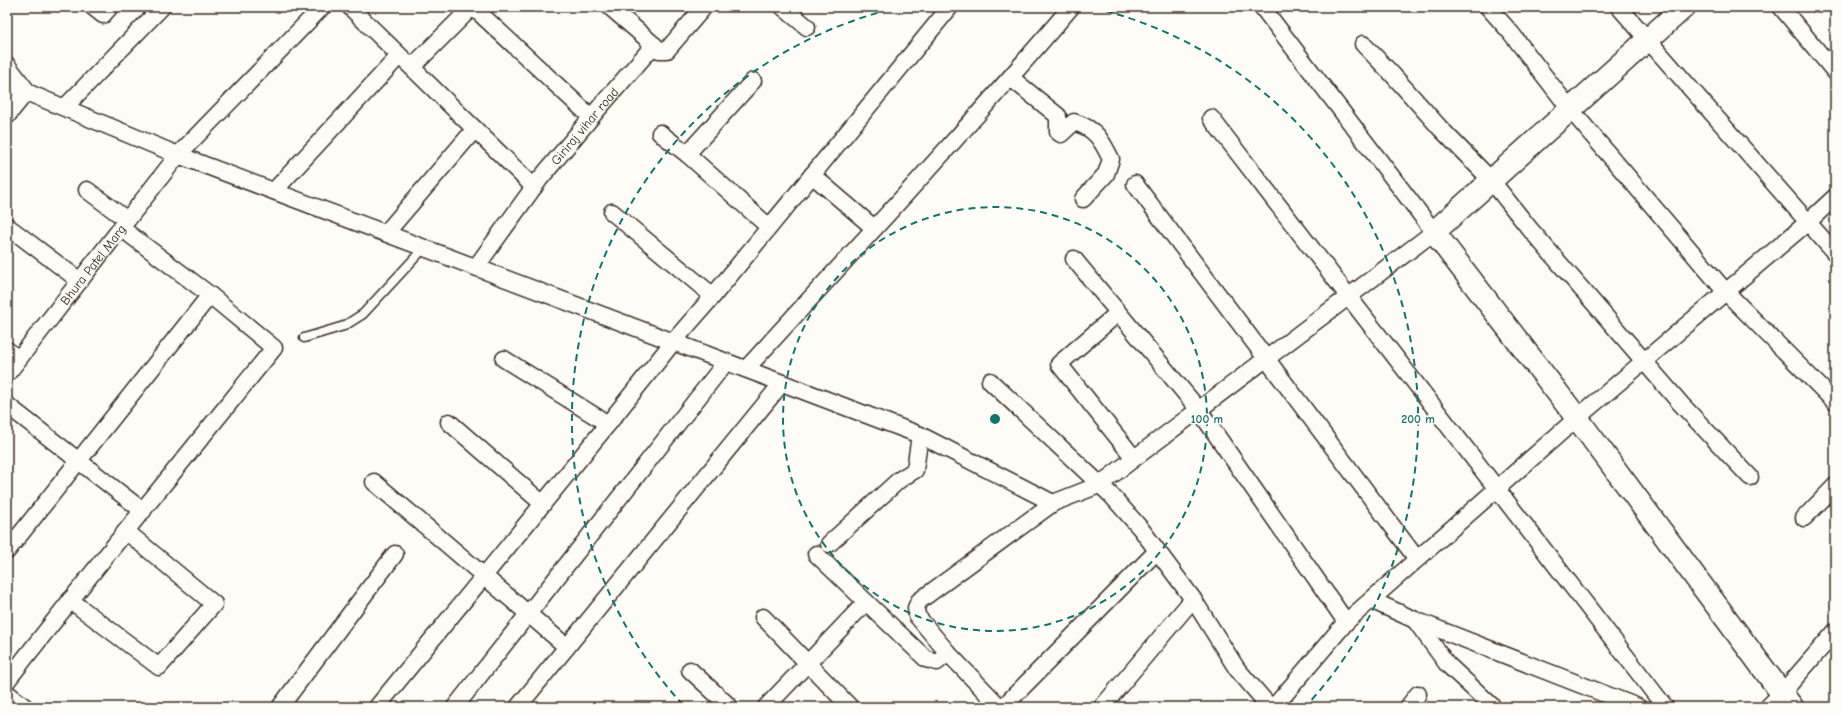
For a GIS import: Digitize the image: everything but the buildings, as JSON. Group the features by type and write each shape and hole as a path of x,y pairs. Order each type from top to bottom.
{"street":[{"path":"93,7 102,15 110,7"},
{"path":"65,107 162,7"},
{"name":"Bhura Patel Marg","path":"7,374 13,355 80,281 178,154 322,7"},
{"path":"350,7 534,187"},
{"path":"412,68 473,7 591,117"},
{"path":"610,7 659,50 666,50 704,7"},
{"path":"783,7 807,27"},
{"path":"377,707 673,342 713,296 950,7"},
{"path":"746,369 1011,78 1071,7"},
{"path":"1262,7 1577,418 1781,702 1835,632"},
{"path":"1488,7 1511,33 1570,109 1725,291 1835,402"},
{"path":"1619,7 1835,253"},
{"path":"1000,707 948,652 917,616 916,608 919,601 1053,503 1099,485 1434,232 1684,7"},
{"path":"1781,7 1835,72"},
{"path":"1363,44 1440,128 1491,180 1529,228 1681,404 1750,477"},
{"name":"Giriraj vihar road","path":"476,267 534,187 591,117 654,45"},
{"path":"274,191 399,56"},
{"path":"7,65 27,91"},
{"path":"1011,78 1058,116 1058,132 1061,134 1074,122 1087,126 1101,139 1111,159 1106,174 1083,199"},
{"path":"687,154 753,81"},
{"path":"7,84 178,154 274,191 920,435 1053,503"},
{"path":"7,116 27,91"},
{"path":"1211,118 1664,707"},
{"path":"386,233 475,130"},
{"path":"660,133 687,154 769,227"},
{"path":"812,175 874,228"},
{"path":"1135,184 1417,559"},
{"path":"7,681 70,600 127,532 274,348 124,224 87,190"},
{"path":"1274,707 1346,622 1577,418 1808,222 1835,197"},
{"path":"612,212 713,296"},
{"path":"7,226 80,281"},
{"path":"1074,259 1199,410 1346,622"},
{"path":"7,551 210,295"},
{"path":"1118,313 1058,364 1134,458"},
{"path":"504,359 608,424"},
{"path":"455,707 726,362"},
{"path":"990,381 1110,495 1136,523 1193,599 1237,669 1270,707"},
{"path":"518,707 782,383"},
{"path":"7,405 143,511"},
{"path":"449,422 543,504"},
{"path":"829,544 899,480 915,470 920,435"},
{"path":"374,482 567,647"},
{"path":"1804,518 1835,486"},
{"path":"70,600 159,667 214,604 127,532"},
{"path":"1003,707 1157,551"},
{"path":"280,707 395,554"},
{"path":"816,554 926,659 937,662 948,652"},
{"path":"1102,707 1193,599"},
{"path":"1371,600 1415,620 1638,707"},
{"path":"766,707 866,602"},
{"path":"763,617 850,707"},
{"path":"1415,620 1447,664 1493,707"},
{"path":"690,670 730,707"},
{"path":"7,693 25,707"},
{"path":"1408,707 1418,694"}],"lane":[{"path":"304,338 344,326 363,314 424,248"}]}
